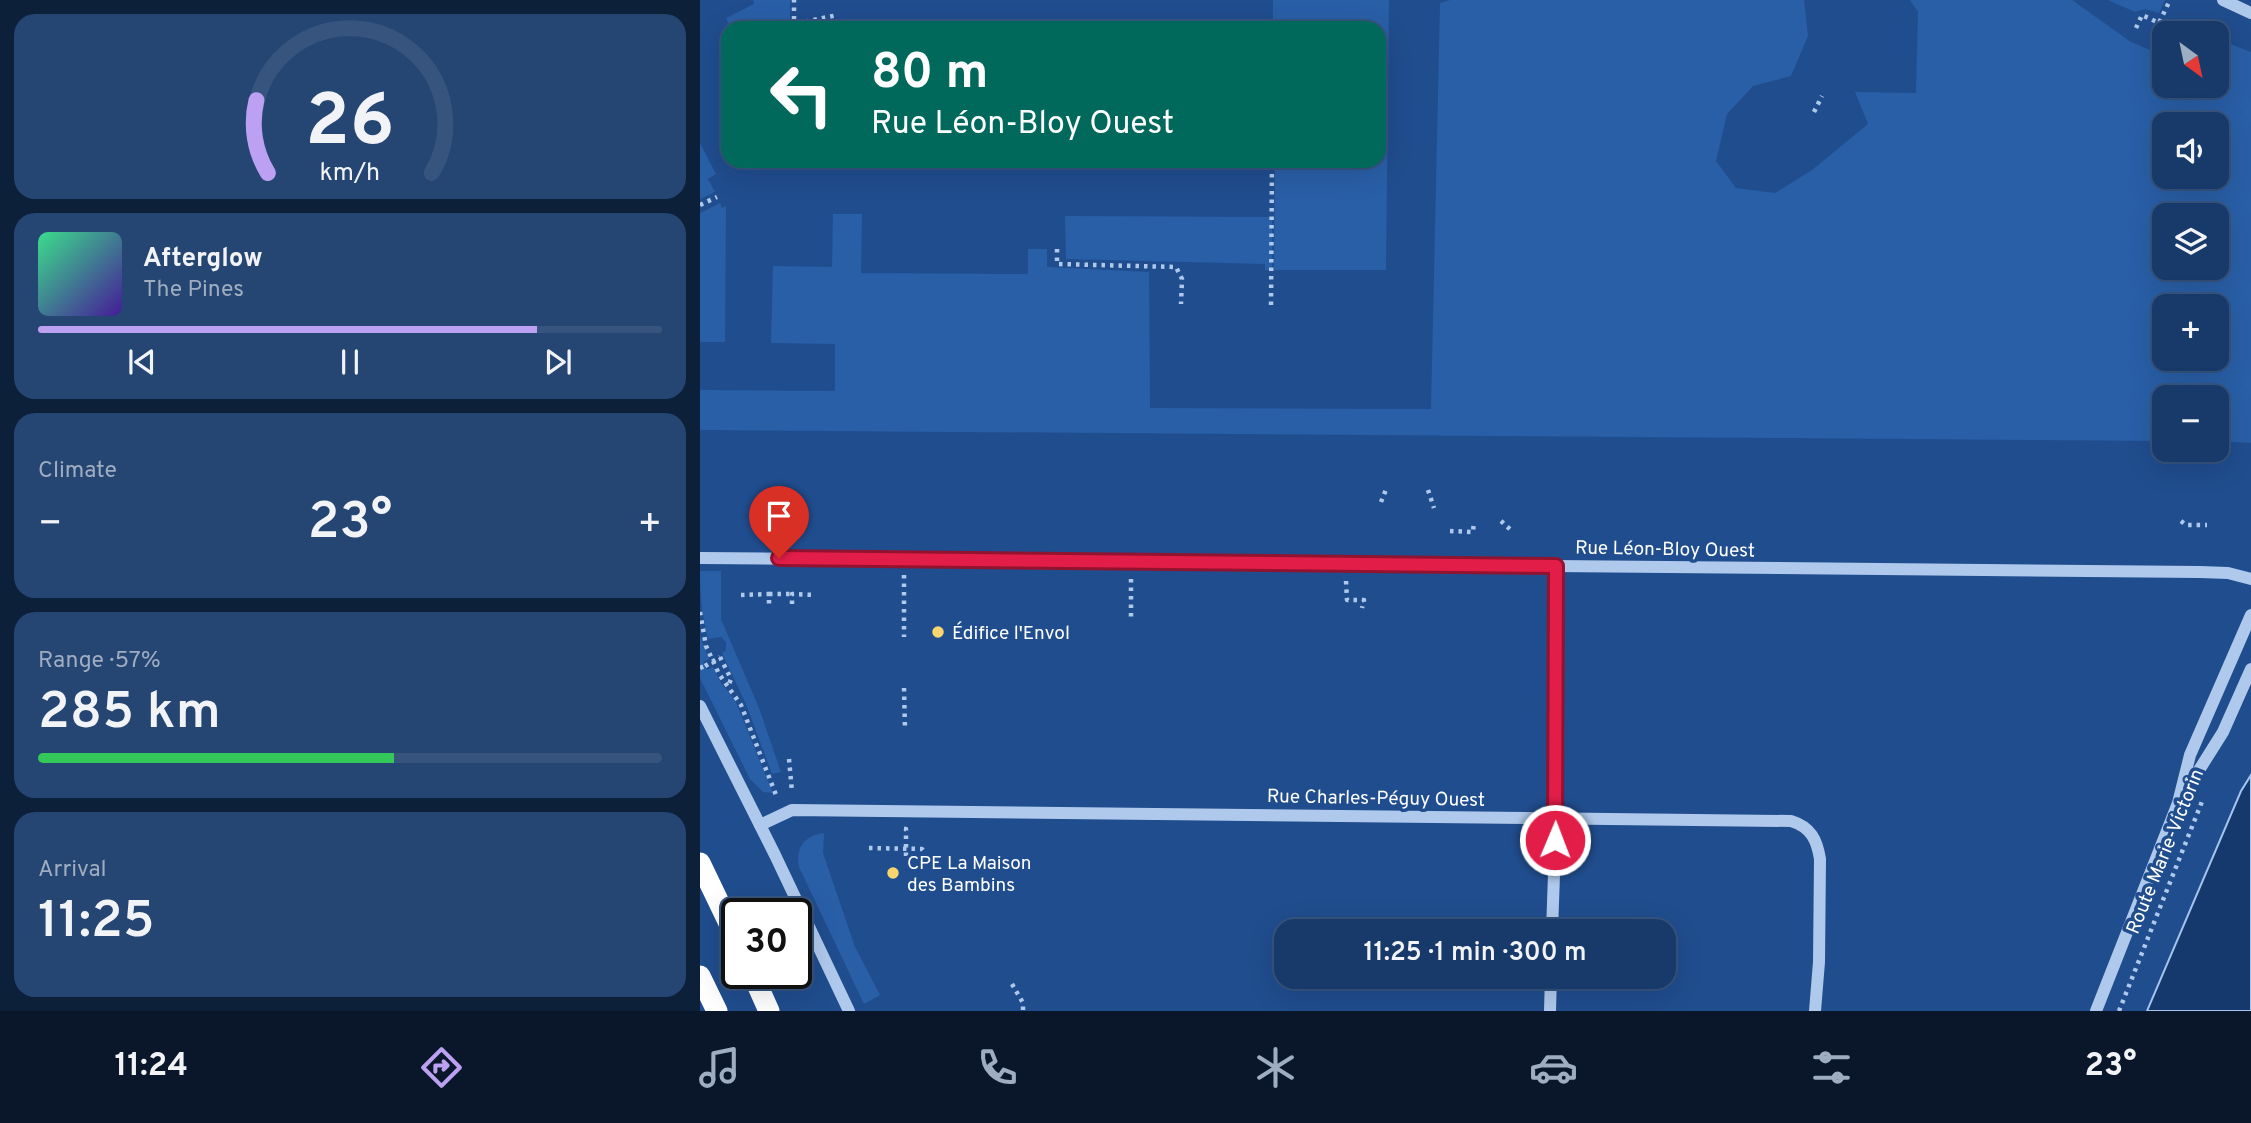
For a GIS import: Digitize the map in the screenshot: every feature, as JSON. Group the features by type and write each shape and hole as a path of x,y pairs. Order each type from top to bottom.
{"highway":[{"path":"700,863 721,907"},
{"path":"700,976 716,1011"},
{"path":"759,989 769,1011"}],"street":[{"path":"2223,0 2251,13"},
{"name":"Rue Léon-Bloy Ouest","path":"700,558 2200,572 2228,573 2251,579"},
{"path":"1552,919 1556,818 1556,566"},
{"name":"Route Marie-Victorin","path":"2096,1011 2178,803 2190,755 2251,615"},
{"name":"Route Marie-Victorin","path":"2178,803 2222,732 2251,668"},
{"path":"700,706 849,1011"},
{"name":"Rue Charles-Péguy Ouest","path":"760,825 792,810 1791,821 1801,824 1811,832 1818,845 1820,859 1819,962 1815,1011"},
{"path":"1550,1011 1551,989"}],"path":[{"path":"794,0 796,21"},
{"path":"2136,28 2142,15 2159,23 2170,0"},
{"path":"808,21 838,15"},
{"path":"1814,112 1822,96"},
{"path":"1271,305 1272,168"},
{"path":"700,205 717,197"},
{"path":"1057,249 1057,264 1176,267 1182,279 1181,304"},
{"path":"1381,502 1387,487"},
{"path":"1428,490 1434,508"},
{"path":"761,503 775,503"},
{"path":"1450,531 1474,532 1474,520"},
{"path":"1500,521 1513,532"},
{"path":"2181,522 2186,525 2207,526"},
{"path":"1131,562 1131,620"},
{"path":"1346,564 1347,600 1364,600 1362,608"},
{"path":"904,574 904,637"},
{"path":"769,594 769,604"},
{"path":"792,594 792,604"},
{"path":"741,595 814,595"},
{"path":"700,612 706,646 741,705 776,795"},
{"path":"700,668 720,657 731,679 728,687"},
{"path":"904,688 905,729"},
{"path":"789,759 791,792 804,793"},
{"name":"Route Marie-Victorin","path":"2119,1011 2209,788"},
{"path":"906,829 906,861"},
{"path":"869,848 922,849 926,860"},
{"path":"1012,984 1023,1003 1024,1011"}],"shaded area":[{"path":"753,0 790,0 790,21 728,21 726,18 754,4"},
{"path":"1273,0 1389,0 1386,270 1274,270 1275,168 1386,168 1386,21 1273,21"},
{"path":"1450,0 1804,0 1808,36 1791,76 1753,86 1727,114 1716,161 1736,188 1775,193 1812,170 1868,124 1855,92 1916,93 1918,12 1910,0 2072,0 2131,42 2152,51 2152,98 2230,98 2230,44 2251,52 2251,443 2229,442 2229,385 2152,385 2152,441 700,430 700,390 835,391 835,344 771,343 773,266 832,267 833,214 862,214 861,273 1028,274 1028,249 1047,249 1047,267 1149,272 1150,408 1431,409 1440,3"},
{"path":"2108,0 2165,0 2159,13 2145,9 2135,12"},
{"path":"700,143 716,174 708,179 715,192 700,199"},
{"path":"720,203 722,208 726,206 725,342 700,342 700,213"},
{"path":"1065,216 1272,217 1272,270 1265,270 1265,264 1066,259"},
{"path":"700,571 721,571 721,619 759,708 781,772 772,774 746,704 722,653 726,650 726,642 721,637 708,639"},
{"path":"700,636 709,659 703,662 707,670 713,667 721,683 735,700 773,793 763,792 750,779 700,678"},
{"path":"2251,775 2251,1011 2147,1011 2241,791"},
{"path":"824,833 823,853 855,947 880,995 864,1004 799,867 800,848 812,836"}],"place":[{"name":"Édifice l'Envol","path":"938,632"},
{"name":"CPE La Maison des Bambins","path":"893,873"}],"route":[{"path":"779,558 1556,566 1555,840"}]}
